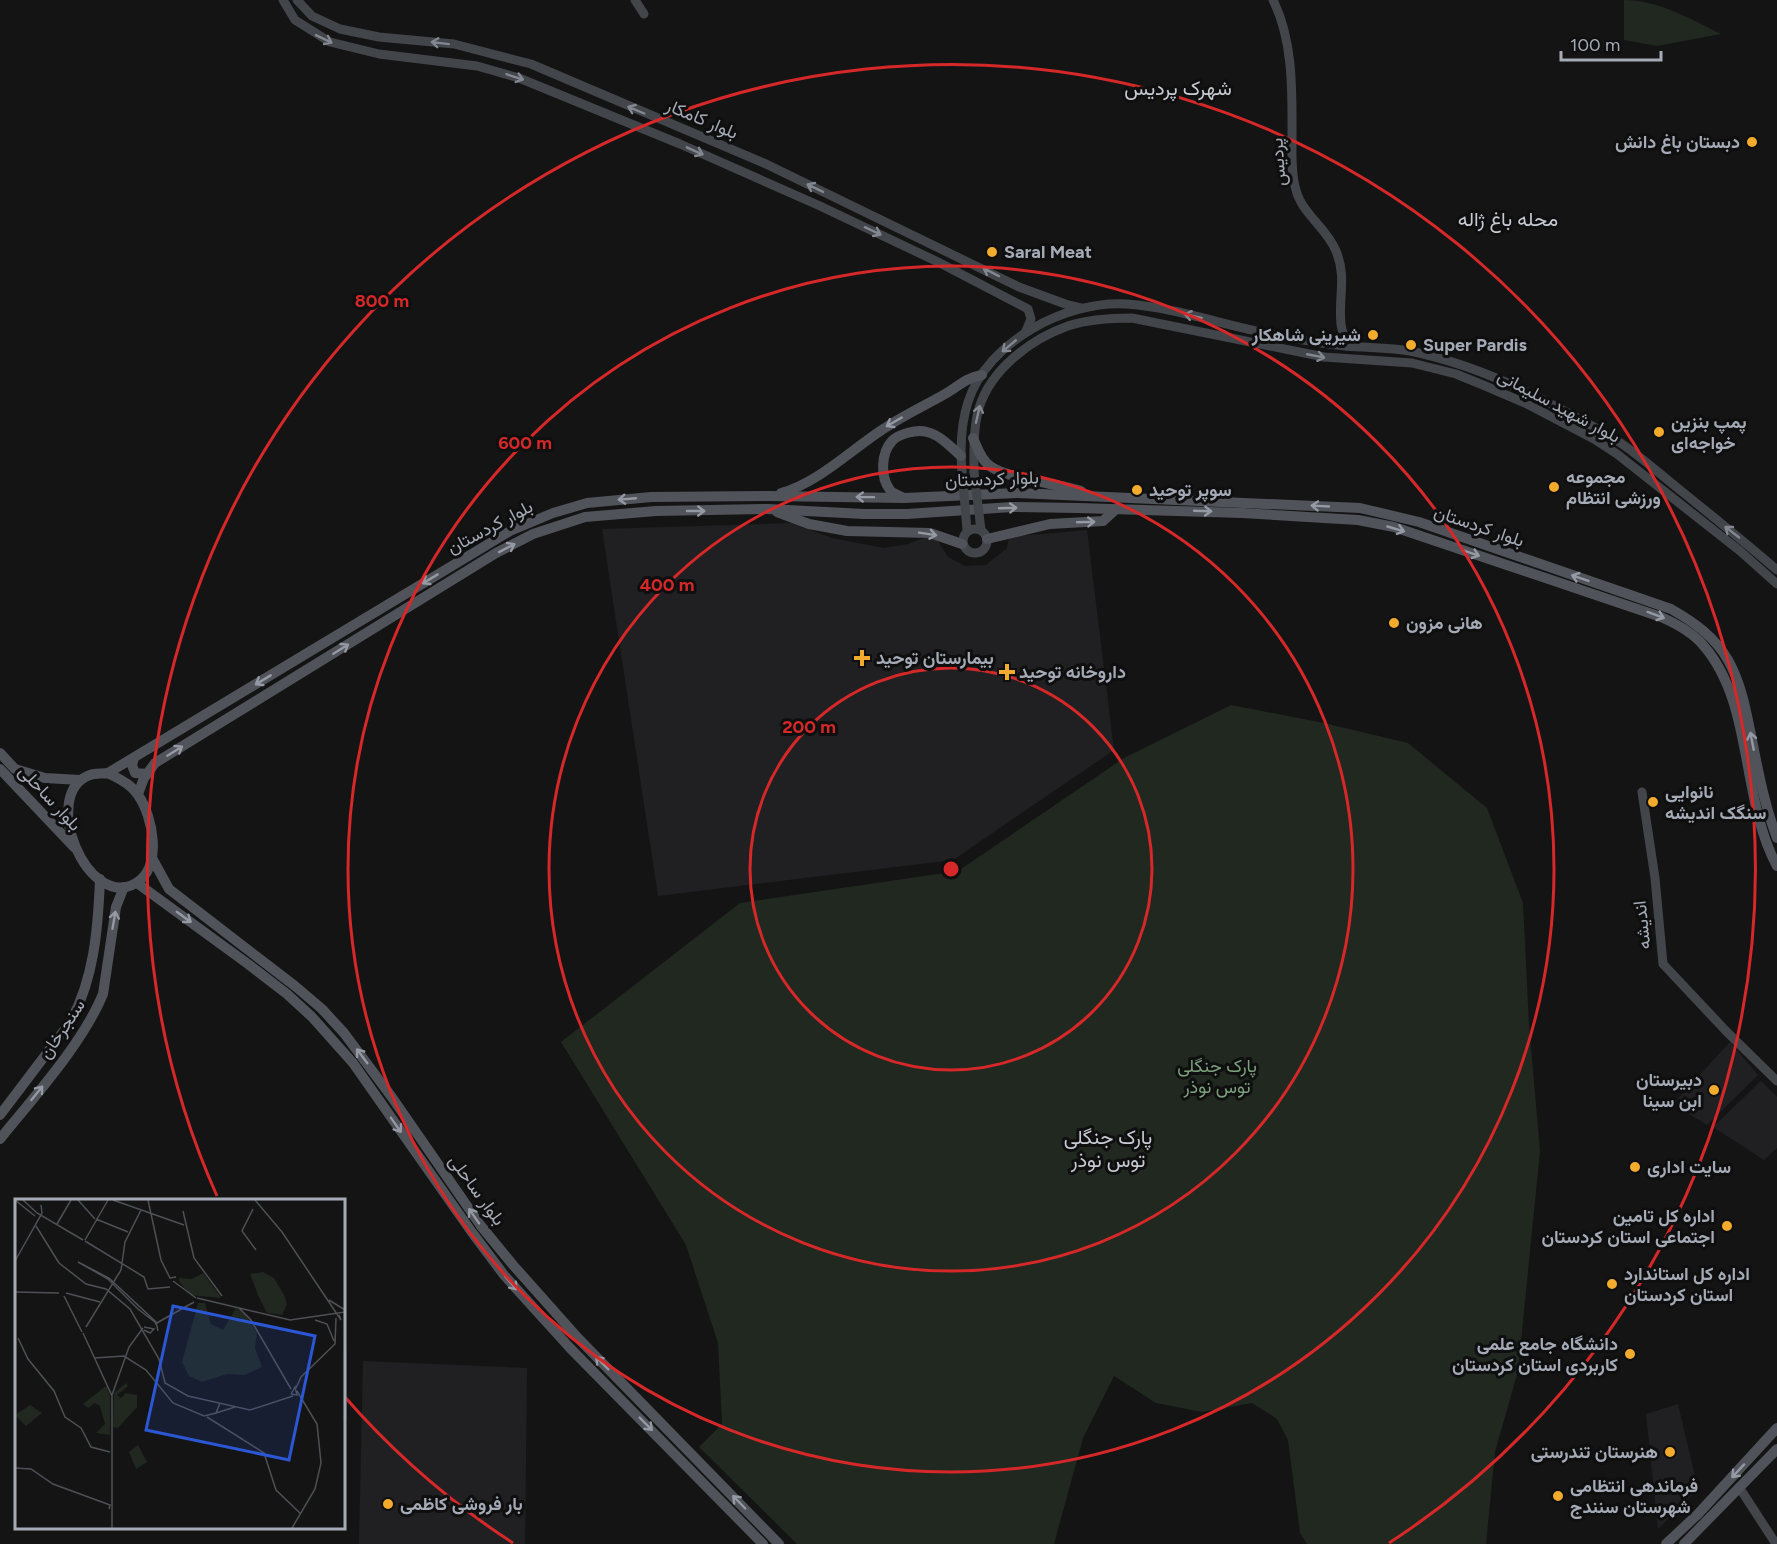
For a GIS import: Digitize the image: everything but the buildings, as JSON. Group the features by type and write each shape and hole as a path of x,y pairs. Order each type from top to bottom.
{"main road":[{"name":"بلوار کامکار","path":"283,0 295,20 330,42 379,54 477,66 519,78 820,206 938,262 1028,309"},
{"name":"بلوار کامکار","path":"297,0 312,16 340,29 379,37 454,44 531,64 766,164 1033,293 1084,308"},
{"path":"635,0 644,14"},
{"name":"پردیس","path":"1273,0 1287,38 1292,97 1295,190 1303,206 1336,249 1342,280 1341,322 1347,346"},
{"path":"379,37 382,44 379,54"},
{"path":"392,56 390,45 396,39"},
{"path":"1026,331 1031,319 1028,309 1037,303 1033,293"},
{"name":"بلوار شهید سلیمانی","path":"967,530 961,456 963,422 968,401 982,375 1004,349 1026,331 1084,308 1126,304 1214,321 1270,335 1347,346 1408,351 1460,364 1521,389 1584,420 1620,443 1777,570"},
{"name":"بلوار شهید سلیمانی","path":"984,534 974,472 974,438 979,408 991,381 1014,358 1036,342 1068,326 1109,318 1132,318 1324,357 1412,363 1456,374 1525,403 1594,439 1617,454 1740,551 1777,584"},
{"path":"1210,335 1214,321"},
{"path":"1226,338 1229,325"},
{"path":"769,496 796,487 888,426 947,393 968,378 982,375"},
{"path":"904,498 890,491 884,477 883,458 892,441 910,433 927,431 944,440 961,456"},
{"path":"974,438 988,466 1005,474 1061,485 1099,496"},
{"name":"بلوار کردستان","path":"108,774 510,531 553,513 587,503 651,497 904,498 1017,493 1360,508 1419,522 1671,609 1691,620 1704,631 1728,659 1736,677 1744,703 1768,849 1777,866"},
{"name":"بلوار کردستان","path":"138,794 155,763 496,553 533,534 585,517 656,511 768,509 907,514 1011,507 1116,509 1358,520 1416,534 1661,617 1682,627 1702,644 1719,668 1735,707 1755,781 1777,838"},
{"path":"768,509 809,524 837,530 930,533 962,544 967,550 975,553 984,549 984,534"},
{"path":"962,544 967,530 974,528 984,534 1050,524 1102,521 1116,509"},
{"path":"1700,520 1707,512"},
{"path":"410,590 417,602"},
{"name":"بلوار ساحلی","path":"0,753 15,769 45,778 80,780"},
{"path":"134,758 132,765 135,773 147,774"},
{"name":"بلوار ساحلی","path":"0,769 76,850"},
{"path":"108,774 123,780 138,794 147,812 153,835 152,858 146,873 137,883 124,887 110,886 87,867 76,850 70,831 68,810 71,793 80,780 89,775 108,774"},
{"name":"اندیشه","path":"1642,792 1663,964 1777,1081"},
{"name":"بلوار ساحلی","path":"152,858 169,889 295,986 344,1032 481,1226 513,1265 578,1338 779,1544"},
{"name":"سنجرخان","path":"0,1114 69,1024 78,1008 88,980 94,951 100,879"},
{"name":"بلوار ساحلی","path":"137,883 287,993 312,1017 353,1063 465,1223 510,1282 570,1348 764,1544"},
{"name":"سنجرخان","path":"0,1139 48,1079 98,1007 103,994 116,907 124,887"},
{"path":"1666,1544 1698,1514 1777,1428"},
{"path":"1684,1544 1777,1449"},
{"path":"1739,1487 1776,1544"}],"shaded area":[{"name":"بیمارستان توحید","path":"792,523 832,538 884,548 908,544 937,533 939,543 948,557 965,566 986,565 1007,548 1009,537 1087,530 1114,750 953,860 658,896 602,529"},
{"name":"دبیرستان ابن سینا","path":"1730,1042 1758,1075 1707,1125 1673,1104"},
{"path":"1761,1081 1777,1097 1777,1148 1764,1160 1713,1127"},
{"path":"363,1361 527,1368 525,1544 359,1544"},
{"name":"هنرستان تندرستی","path":"1678,1404 1698,1489 1658,1529 1646,1414"}],"green space":[{"path":"1624,0 1662,7 1721,34 1657,46 1624,40"},
{"name":"پارک جنگلی توس نوذر","path":"1231,705 1324,723 1408,743 1487,808 1523,903 1529,1025 1540,1151 1518,1371 1495,1452 1486,1544 1307,1544 1300,1533 1288,1440 1277,1419 1252,1403 1202,1412 1156,1403 1114,1376 1083,1438 1054,1544 797,1544 699,1447 722,1424 718,1343 686,1245 561,1042 740,903 958,871 1124,758"}],"place":[{"name":"دبستان باغ دانش","path":"1752,142"},
{"name":"Saral Meat","path":"992,252"},
{"name":"شیرینی شاهکار","path":"1373,335"},
{"name":"Super Pardis","path":"1411,345"},
{"name":"پمپ بنزین خواجه‌ای","path":"1659,432"},
{"name":"مجموعه ورزشی انتظام","path":"1554,487"},
{"name":"سوپر توحید","path":"1137,490"},
{"name":"هانی مزون","path":"1394,623"},
{"name":"بیمارستان توحید","path":"862,658"},
{"name":"داروخانه توحید","path":"1007,672"},
{"name":"نانوایی سنگک اندیشه","path":"1653,802"},
{"name":"دبیرستان ابن سینا","path":"1714,1090"},
{"name":"سایت اداری","path":"1635,1167"},
{"name":"اداره کل تامین اجتماعی استان کردستان","path":"1727,1226"},
{"name":"اداره کل استاندارد استان کردستان","path":"1612,1284"},
{"name":"دانشگاه جامع علمی کاربردی استان کردستان","path":"1630,1354"},
{"name":"هنرستان تندرستی","path":"1670,1452"},
{"name":"فرماندهی انتظامی شهرستان سنندج","path":"1558,1496"},
{"name":"بار فروشی کاظمی","path":"388,1504"}],"district":[{"name":"شهرک پردیس","path":"1178,88"},
{"name":"محله باغ ژاله","path":"1508,219"},
{"name":"پارک جنگلی توس نوذر","path":"1108,1148"}]}
